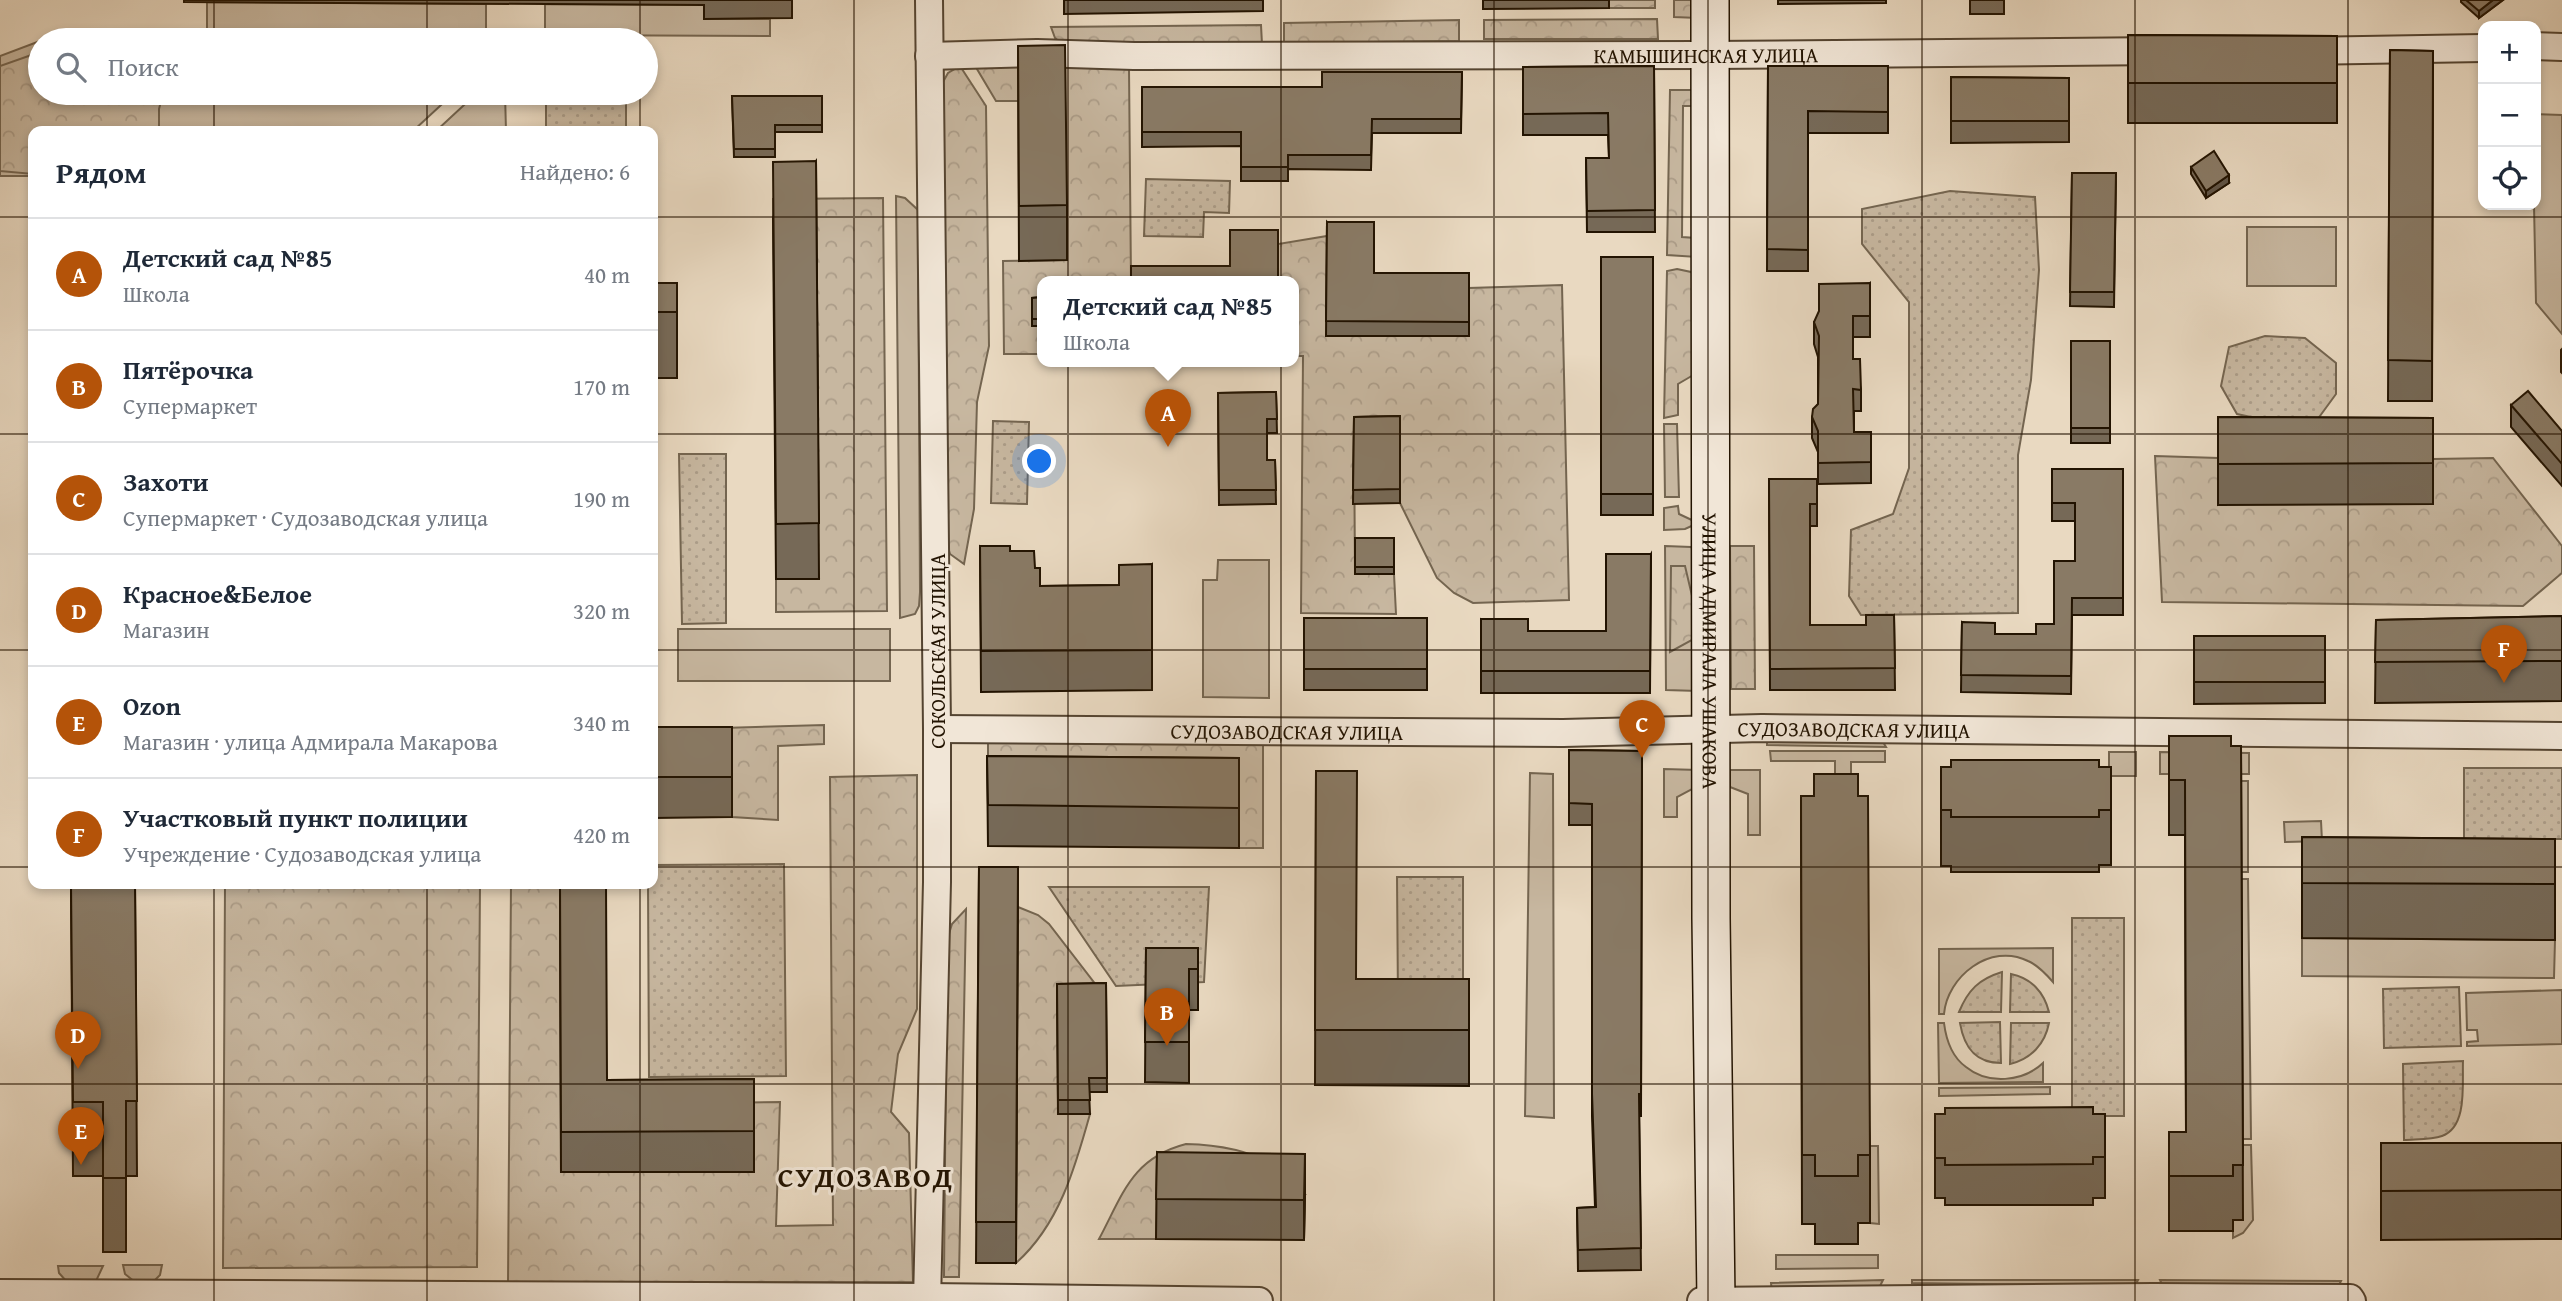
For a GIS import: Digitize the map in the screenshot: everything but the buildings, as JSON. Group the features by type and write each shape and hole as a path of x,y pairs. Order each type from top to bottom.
{"street":[{"name":"СОКОЛЬСКАЯ УЛИЦА","path":"927,1299 937,882 929,0"},
{"name":"УЛИЦА АДМИРАЛА УШАКОВА","path":"1710,0 1716,1301"},
{"path":"2541,46 2562,47"},
{"path":"2278,51 2478,48"},
{"name":"КАМЫШИНСКАЯ УЛИЦА","path":"929,56 1710,55 2184,51"},
{"name":"СУДОЗАВОДСКАЯ УЛИЦА","path":"937,729 1563,733 1885,729 2562,736"},
{"path":"0,1293 1259,1301"},
{"path":"1698,1301 2165,1297 2350,1298 2353,1301"}],"green space":[{"path":"1609,0 1655,0 1655,8 1609,8"},
{"path":"1674,0 1698,0 1698,18 1674,17"},
{"path":"207,2 486,4 486,28 207,28"},
{"path":"545,4 704,5 705,19 770,19 770,36 658,36 658,28 545,28"},
{"path":"1657,19 1658,39 1484,39 1484,20"},
{"path":"1459,20 1459,41 1284,43 1284,23"},
{"path":"1261,25 1262,44 1061,43 1055,38 1051,27"},
{"path":"28,46 28,105 441,105 418,126 28,126 28,176 0,176 0,56"},
{"path":"28,56 28,105 160,105 159,126 28,126 28,174 0,171 0,66"},
{"path":"974,64 1129,69 1131,276 1037,276 1037,354 1004,354 1003,261 1067,260 1065,101 996,101"},
{"path":"960,66 986,106 989,346 977,402 974,509 964,564 950,554 947,544 943,82 948,73"},
{"path":"1670,90 1697,90 1698,106 1683,106 1682,237 1696,238 1697,257 1667,255"},
{"path":"464,105 505,105 506,126 441,126"},
{"path":"546,105 626,105 626,126 546,126"},
{"path":"2541,114 2562,115 2562,334 2536,303 2534,210 2541,210"},
{"path":"1146,179 1230,181 1229,213 1204,212 1203,237 1144,236"},
{"path":"1950,191 2035,197 2039,270 2031,380 2018,455 2018,613 1861,615 1849,596 1851,530 1893,514 1909,468 1909,302 1862,244 1862,209"},
{"path":"896,196 905,198 918,210 920,592 919,606 915,614 900,618"},
{"path":"883,198 887,611 776,612 776,579 819,578 773,217 773,199"},
{"path":"2247,227 2336,227 2336,286 2247,286"},
{"path":"1327,236 1327,336 1468,336 1469,288 1562,285 1569,600 1473,603 1454,593 1437,578 1400,503 1400,431 1354,432 1355,574 1394,574 1396,614 1301,613 1303,356 1299,356 1299,276 1278,276 1278,244"},
{"path":"1677,269 1691,272 1696,278 1695,374 1678,384 1678,415 1664,418 1667,271"},
{"path":"2265,336 2305,338 2336,363 2336,394 2317,420 2274,422 2237,414 2221,386 2229,347"},
{"path":"993,421 1029,422 1027,504 991,503"},
{"path":"1664,424 1677,424 1679,497 1665,497"},
{"path":"679,454 726,454 726,623 682,624"},
{"path":"2155,456 2218,458 2218,505 2433,459 2493,458 2562,546 2562,573 2523,606 2162,602"},
{"path":"1678,506 1679,514 1696,524 1685,529 1664,530 1664,508"},
{"path":"1665,546 1691,547 1697,556 1698,691 1666,690"},
{"path":"1730,546 1754,546 1755,689 1731,689"},
{"path":"1218,560 1269,560 1269,698 1203,697 1203,580 1217,580"},
{"path":"1671,566 1685,566 1693,600 1692,640 1670,652"},
{"path":"678,629 890,629 890,681 678,681"},
{"path":"824,725 824,744 778,746 778,820 732,817 731,768 658,732 658,730"},
{"path":"988,741 1263,743 1263,848 1239,848 1239,798 988,796"},
{"path":"1767,741 1883,742 1886,747 1767,745"},
{"path":"1770,751 1885,751 1885,762 1851,762 1851,801 1835,801 1835,761 1771,761"},
{"path":"2109,752 2136,752 2136,776 2109,776"},
{"path":"2160,752 2249,753 2249,774 2160,774"},
{"path":"2464,768 2562,768 2562,839 2464,839"},
{"path":"1664,769 1698,770 1698,786 1677,797 1677,817 1664,817"},
{"path":"1730,770 1760,770 1760,835 1748,835 1748,794 1730,787"},
{"path":"1530,773 1553,774 1554,1118 1525,1116"},
{"path":"917,775 917,1009 898,1054 891,1112 909,1133 913,1282 508,1283 511,889 560,889 561,1172 754,1172 754,1120 716,1103 780,1102 776,1226 833,1225 830,777"},
{"path":"2189,781 2248,781 2248,872 2241,872"},
{"path":"2321,821 2322,841 2285,842 2284,822"},
{"path":"784,864 786,1076 649,1077 648,889 658,889 658,865"},
{"path":"1397,877 1463,877 1463,1002 1398,1002"},
{"path":"2241,879 2248,879 2251,1139 2242,1139"},
{"path":"1049,887 1209,887 1204,982 1116,986"},
{"path":"225,889 480,889 477,1267 223,1268"},
{"path":"1018,907 1038,915 1049,924 1106,998 1059,1114 1090,1114 1078,1155 1064,1194 1044,1231 1016,1263"},
{"path":"966,909 959,1277 944,1277 947,940 952,924"},
{"path":"2072,918 2124,918 2124,1116 2072,1116"},
{"path":"2302,938 2555,940 2554,978 2302,976"},
{"path":"2053,948 2053,982 2028,961 2014,956 1999,956 1973,967 1962,976 1953,987 1944,1014 1939,1014 1939,949"},
{"path":"2002,972 2001,1012 1959,1012 1975,986"},
{"path":"2011,974 2036,987 2049,1012 2010,1012"},
{"path":"2459,987 2461,1046 2384,1048 2383,989"},
{"path":"2562,990 2562,1044 2467,1046 2467,1042 2478,1041 2477,1030 2467,1030 2466,993"},
{"path":"2000,1022 2001,1063 1978,1057 1964,1039 1960,1023"},
{"path":"1938,1023 1944,1023 1953,1053 1975,1073 1984,1077 2005,1079 2026,1074 2043,1063 2043,1082 1939,1083"},
{"path":"2011,1023 2049,1023 2036,1050 2010,1064"},
{"path":"2463,1061 2462,1103 2456,1124 2442,1136 2404,1140 2403,1064"},
{"path":"2050,1087 2050,1094 1939,1096 1939,1088"},
{"path":"1186,1144 1236,1150 1267,1161 1294,1181 1305,1194 1157,1192 1156,1239 1099,1239 1123,1193 1141,1168 1168,1150"},
{"path":"2242,1145 2251,1145 2253,1220 2243,1233 2233,1238 2233,1220 2242,1219"},
{"path":"1869,1146 1878,1146 1879,1224 1870,1223"},
{"path":"1776,1255 1878,1255 1878,1268 1776,1269"},
{"path":"123,1265 162,1265 160,1275 154,1281 135,1282 125,1274"},
{"path":"58,1266 103,1266 96,1281 67,1282 59,1273"},
{"path":"1883,1280 1879,1288 1772,1292 1771,1283"},
{"path":"1912,1280 2138,1280 2135,1286 1912,1283"},
{"path":"2160,1280 2341,1281 2339,1285 2163,1287"}],"place":[{"name":"Детский сад №85","path":"1168,447"},
{"name":"Участковый пункт полиции","path":"2504,683"},
{"name":"Захоти","path":"1642,758"},
{"name":"Пятёрочка","path":"1167,1046"},
{"name":"Красное&Белое","path":"78,1069"},
{"name":"Ozon","path":"81,1165"}],"district":[{"name":"СУДОЗАВОД","path":"866,1176"}]}
